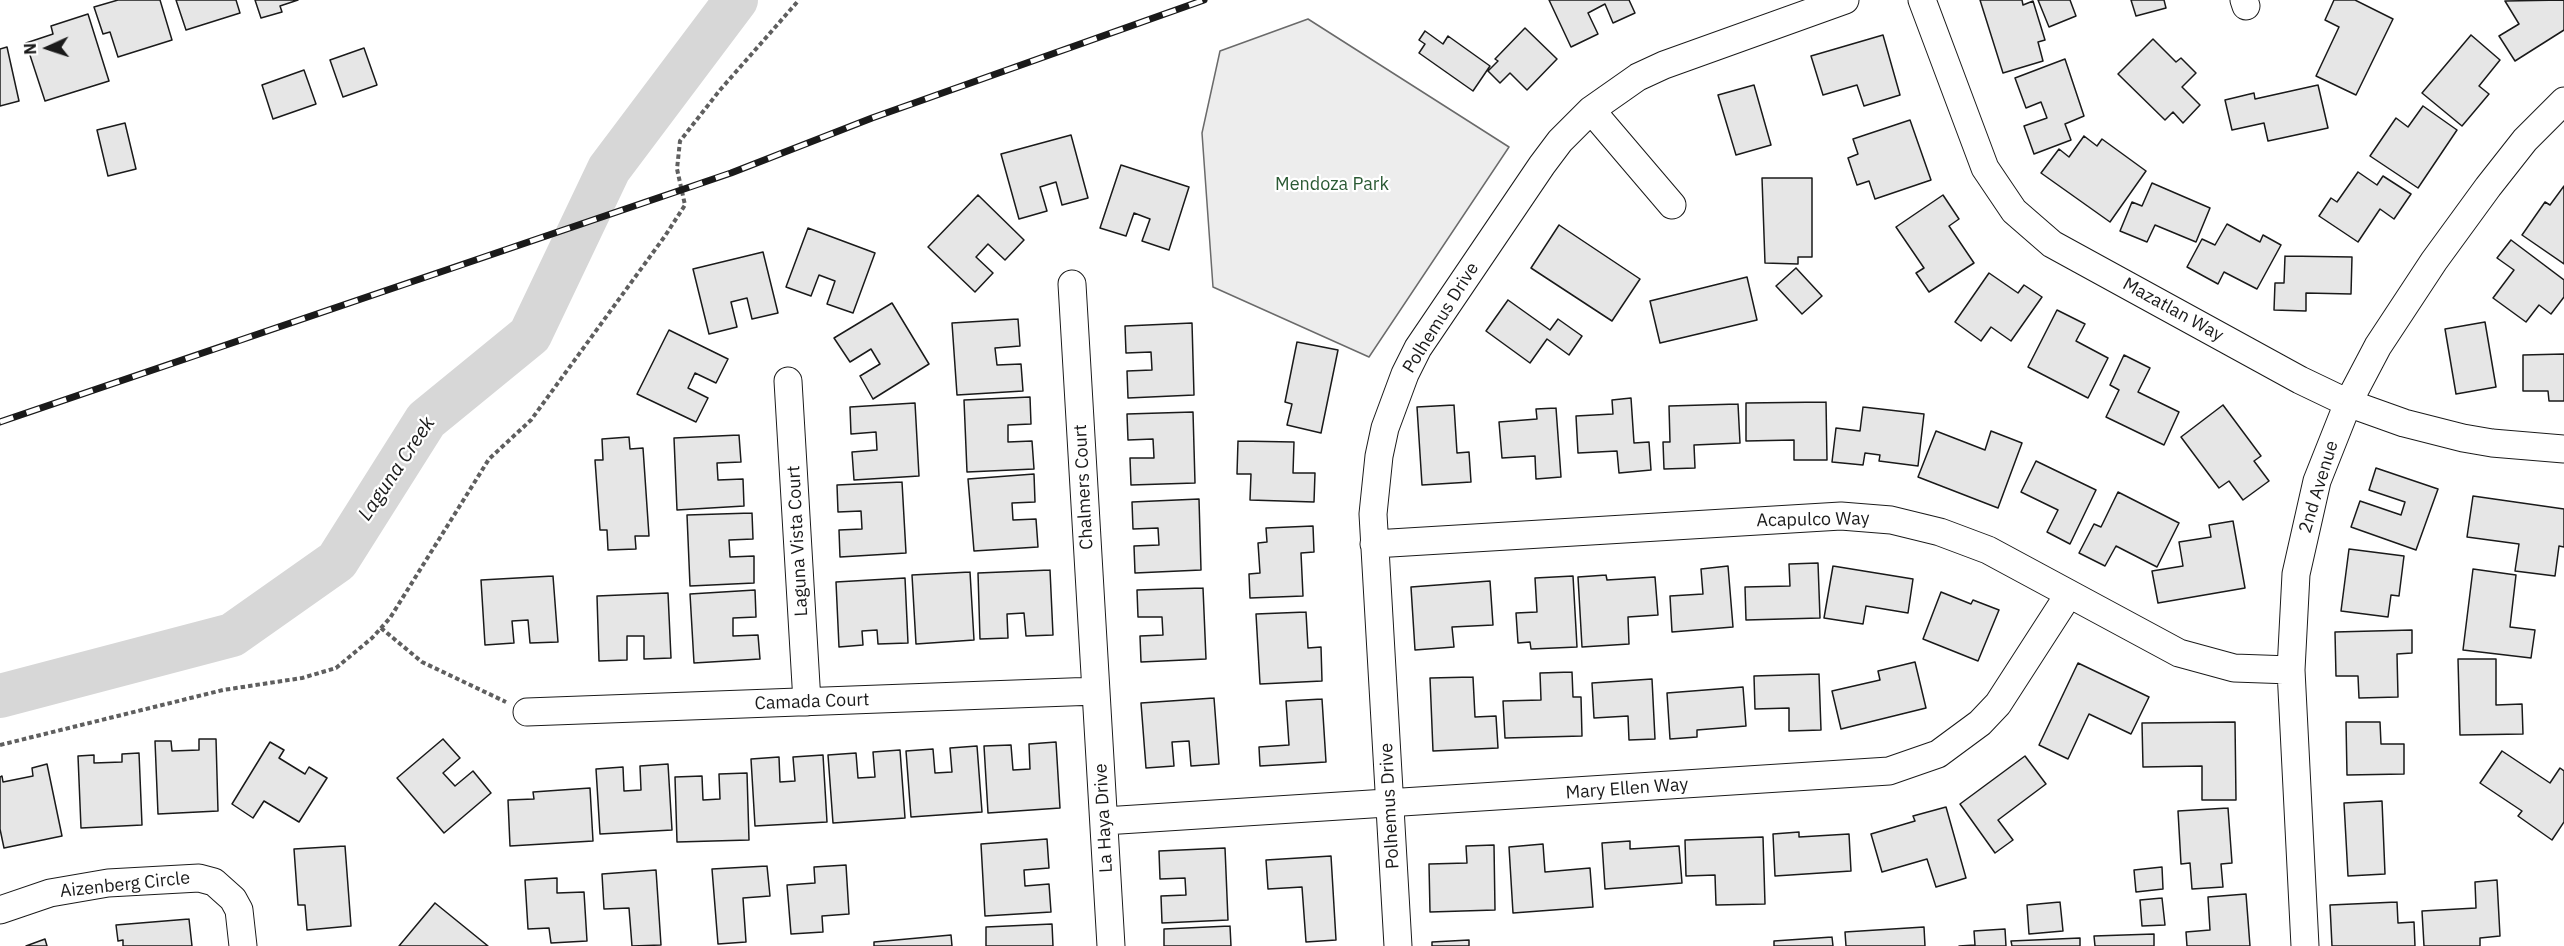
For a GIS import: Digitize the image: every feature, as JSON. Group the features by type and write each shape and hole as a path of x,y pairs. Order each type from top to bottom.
{"street":[{"name":"Polhemus Drive","path":"1398,946 1374,544 1378,456 1390,410 1405,374 1418,348 1542,165 1560,141 1591,110 1638,77 1664,65 1845,0"},
{"name":"Mazatlan Way","path":"1922,0 1985,168 2014,210 2052,244 2300,380 2348,403 2403,423 2463,438 2492,443 2564,449"},
{"name":"2nd Avenue","path":"2305,946 2290,670 2295,585 2309,512 2328,451 2348,403 2378,346 2434,261 2525,140 2564,100"},
{"path":"1591,110 1672,205"},
{"name":"Chalmers Court","path":"1072,284 1096,691"},
{"name":"Laguna Vista Court","path":"788,381 807,702"},
{"name":"Acapulco Way","path":"1374,544 1829,516 1891,520 1940,532 1988,550 2179,653 2234,668 2290,670"},
{"name":"Mary Ellen Way","path":"1104,821 1889,771 1938,754 1980,723 1998,704 2069,594"},
{"name":"Camada Court","path":"527,712 1096,691"},
{"name":"La Haya Drive","path":"1096,691 1111,946"},
{"name":"Aizenberg Circle","path":"0,910 50,893 108,883 199,878 214,882 233,899 239,910 243,946"}],"path":[{"path":"0,745 223,690 302,678 336,668 381,628 390,618 489,459 531,420 685,205 677,169 680,141 720,90 799,0"},
{"path":"381,628 422,662 488,693"}],"shaded area":[{"name":"Mendoza Park","path":"1308,19 1509,147 1369,357 1213,287 1202,133 1220,51"}],"building":[{"path":"118,0 160,0 172,40 118,57 110,32 103,34 94,7"},
{"path":"176,0 236,0 240,13 186,30"},
{"path":"255,0 298,0 280,6 282,12 261,18"},
{"path":"1549,0 1629,0 1635,13 1613,23 1605,4 1588,13 1598,34 1571,47"},
{"path":"1980,0 2022,0 2023,5 2033,1 2045,40 2038,42 2043,61 2003,73"},
{"path":"2038,0 2070,0 2076,16 2049,27"},
{"path":"2131,0 2164,0 2166,8 2136,16"},
{"path":"2334,0 2355,0 2393,19 2356,95 2316,76 2339,27 2325,20"},
{"path":"2564,0 2564,30 2515,61 2499,36 2519,24 2505,1"},
{"path":"88,14 109,81 45,101 26,43 53,34 51,26"},
{"path":"1525,28 1557,59 1527,90 1510,73 1500,83 1488,71 1498,61 1495,59"},
{"path":"1425,31 1443,44 1448,36 1490,66 1473,91 1419,53 1425,44 1419,40"},
{"path":"1883,35 1900,95 1864,106 1857,85 1823,95 1811,56"},
{"path":"2471,35 2500,60 2479,86 2489,94 2462,126 2422,93"},
{"path":"2153,39 2176,62 2181,58 2196,73 2182,87 2200,105 2183,123 2173,112 2165,120 2118,74"},
{"path":"7,47 19,101 0,106 0,49"},
{"path":"364,48 377,85 343,97 330,60"},
{"path":"2065,59 2084,116 2065,124 2071,140 2034,154 2024,126 2047,118 2041,102 2026,108 2015,78"},
{"path":"304,70 316,104 273,119 262,85"},
{"path":"1754,85 1771,145 1736,155 1718,95"},
{"path":"2318,85 2328,128 2268,141 2264,123 2232,130 2225,100 2254,93 2255,99"},
{"path":"2423,106 2457,130 2418,188 2370,156 2396,118 2408,127"},
{"path":"1910,120 1931,180 1875,199 1869,181 1857,185 1848,158 1858,154 1853,139"},
{"path":"125,123 136,169 108,176 97,130"},
{"path":"1071,135 1088,198 1062,205 1056,182 1040,187 1047,211 1019,219 1001,154"},
{"path":"2084,136 2097,146 2102,139 2146,171 2110,222 2041,173 2059,149 2069,157"},
{"path":"1121,165 1189,187 1169,250 1142,241 1150,219 1134,213 1126,236 1100,228"},
{"path":"2358,172 2377,185 2383,176 2411,194 2394,219 2380,209 2358,242 2319,216 2331,198 2337,202"},
{"path":"1762,178 1812,178 1812,257 1798,257 1798,264 1765,263"},
{"path":"2152,183 2210,208 2196,242 2155,225 2147,242 2120,231 2132,202 2142,206"},
{"path":"2564,186 2564,264 2522,235 2545,202 2550,205"},
{"path":"978,195 1024,240 1005,260 988,244 976,257 993,273 975,292 928,247"},
{"path":"1943,195 1959,219 1949,226 1974,263 1929,292 1916,273 1924,268 1896,227"},
{"path":"2227,224 2260,242 2263,235 2281,245 2257,289 2224,272 2218,284 2187,267 2202,239 2215,245"},
{"path":"1559,225 1640,279 1612,321 1531,268"},
{"path":"808,228 875,253 853,313 827,304 835,281 819,275 811,296 786,287"},
{"path":"2511,240 2564,280 2564,297 2551,314 2539,305 2526,322 2493,298 2514,270 2497,258"},
{"path":"763,252 778,313 752,319 747,298 731,302 737,327 709,334 693,269"},
{"path":"2285,256 2352,257 2351,294 2306,293 2306,311 2274,310 2275,283 2284,283"},
{"path":"1796,268 1822,296 1802,314 1776,286"},
{"path":"1989,273 2018,293 2024,285 2042,297 2011,341 1991,327 1981,341 1955,322"},
{"path":"1747,277 1757,320 1660,343 1650,301"},
{"path":"1508,300 1550,330 1558,319 1582,336 1569,355 1547,339 1530,363 1486,331"},
{"path":"892,303 929,364 873,399 860,376 880,364 871,349 850,362 834,338"},
{"path":"2057,310 2085,324 2076,341 2108,358 2088,398 2028,367"},
{"path":"1018,319 1020,346 995,348 997,365 1021,364 1023,391 957,395 952,323"},
{"path":"2485,322 2496,387 2456,394 2445,329"},
{"path":"1192,323 1194,395 1128,398 1127,371 1152,370 1151,352 1126,353 1125,326"},
{"path":"669,330 728,359 716,383 695,373 688,388 708,398 696,422 637,394"},
{"path":"1297,342 1338,350 1321,433 1287,425 1292,404 1285,402"},
{"path":"2564,354 2564,401 2549,401 2548,391 2523,391 2523,355"},
{"path":"2124,355 2150,368 2138,392 2179,412 2164,445 2106,417 2119,390 2110,385"},
{"path":"1030,397 1031,424 1008,425 1008,442 1032,441 1034,469 967,472 964,400"},
{"path":"1631,398 1634,443 1649,442 1651,470 1619,473 1617,451 1578,453 1576,416 1613,414 1612,400"},
{"path":"1826,402 1827,460 1794,460 1794,440 1746,441 1746,403"},
{"path":"915,403 919,476 854,480 852,452 877,450 876,432 851,434 850,407"},
{"path":"1738,404 1740,443 1694,445 1695,468 1664,469 1663,442 1670,442 1669,406"},
{"path":"1454,405 1457,453 1469,452 1471,482 1422,485 1417,407"},
{"path":"2223,405 2261,456 2254,461 2269,481 2243,500 2229,481 2219,488 2181,437"},
{"path":"1863,407 1924,414 1918,466 1879,461 1880,455 1865,453 1863,465 1832,462 1836,428 1860,431"},
{"path":"1556,408 1561,477 1536,479 1535,456 1502,458 1499,422 1537,419 1536,409"},
{"path":"1193,412 1195,483 1131,485 1130,458 1154,458 1153,439 1128,440 1127,414"},
{"path":"1936,431 1985,450 1991,431 2022,443 1998,508 1918,477"},
{"path":"739,435 741,462 717,463 718,480 743,479 744,506 677,510 674,438"},
{"path":"629,437 630,449 643,448 649,536 635,536 636,549 608,550 607,530 600,530 595,460 603,460 602,439"},
{"path":"1238,441 1294,442 1293,473 1315,473 1314,502 1250,500 1251,474 1237,474"},
{"path":"2036,461 2096,490 2070,544 2047,532 2058,510 2021,492"},
{"path":"2376,468 2438,489 2416,550 2351,527 2360,501 2401,515 2405,502 2369,490"},
{"path":"1034,474 1035,502 1012,503 1013,520 1036,519 1038,547 974,551 968,479"},
{"path":"902,482 906,553 840,557 839,530 862,529 861,511 838,512 837,485"},
{"path":"2118,492 2179,523 2157,567 2116,546 2105,566 2079,553 2094,524 2101,527"},
{"path":"2473,496 2564,509 2564,547 2559,546 2555,576 2515,571 2519,544 2467,537"},
{"path":"1199,499 1201,570 1135,573 1134,546 1159,545 1158,528 1133,529 1132,502"},
{"path":"752,513 753,539 729,540 730,557 754,556 754,583 690,586 687,515"},
{"path":"2233,521 2245,588 2158,603 2152,571 2183,566 2179,542 2211,537 2209,525"},
{"path":"1313,526 1314,552 1301,553 1303,596 1250,598 1249,574 1260,573 1258,543 1267,542 1266,528"},
{"path":"2349,549 2404,556 2399,596 2391,595 2388,617 2341,611"},
{"path":"1818,563 1820,618 1746,620 1745,587 1790,586 1789,564"},
{"path":"1728,566 1733,627 1672,632 1670,596 1703,594 1701,569"},
{"path":"1833,566 1913,579 1908,613 1866,606 1863,624 1824,618"},
{"path":"2473,569 2516,575 2510,627 2535,630 2531,658 2463,650"},
{"path":"1050,570 1053,635 1026,636 1024,613 1007,614 1008,638 980,639 978,573"},
{"path":"970,572 974,640 916,644 912,575"},
{"path":"1606,575 1607,580 1655,577 1658,615 1628,617 1629,644 1582,647 1578,577"},
{"path":"553,576 558,642 530,643 528,620 512,621 514,643 485,645 481,580"},
{"path":"1573,576 1577,647 1531,649 1530,642 1518,643 1516,613 1537,612 1535,578"},
{"path":"905,578 908,643 878,644 877,630 862,631 863,645 839,647 836,582"},
{"path":"1490,581 1493,625 1452,627 1454,647 1415,650 1411,587"},
{"path":"1203,588 1206,659 1141,662 1140,636 1163,635 1162,617 1138,617 1137,590"},
{"path":"755,590 756,617 733,618 733,636 758,635 760,659 694,663 690,594"},
{"path":"1941,592 1971,604 1973,600 1999,610 1978,661 1923,639"},
{"path":"668,593 671,658 644,659 644,636 627,636 627,660 599,661 597,596"},
{"path":"1306,612 1308,648 1321,647 1322,681 1260,684 1256,614"},
{"path":"2412,630 2412,653 2397,654 2398,697 2359,698 2358,676 2336,676 2335,632"},
{"path":"2458,659 2496,659 2496,705 2522,704 2523,734 2460,735"},
{"path":"1915,662 1926,708 1841,729 1832,691 1880,680 1878,671"},
{"path":"2078,663 2149,697 2131,734 2089,714 2068,759 2039,745"},
{"path":"1572,672 1573,697 1581,697 1582,736 1505,738 1503,701 1541,700 1540,673"},
{"path":"1819,674 1821,730 1789,731 1789,708 1755,709 1754,676"},
{"path":"1473,677 1475,717 1496,716 1498,748 1433,751 1430,678"},
{"path":"1652,679 1655,739 1629,740 1628,716 1594,718 1592,683"},
{"path":"1743,687 1746,726 1697,730 1697,737 1670,739 1667,693"},
{"path":"1214,698 1219,764 1191,766 1189,741 1172,742 1174,766 1146,768 1141,703"},
{"path":"1322,699 1326,762 1260,766 1259,747 1289,745 1286,701"},
{"path":"2235,722 2236,800 2202,800 2202,766 2143,767 2142,723"},
{"path":"2346,722 2380,722 2381,744 2404,744 2404,774 2347,775"},
{"path":"199,739 216,739 218,811 158,814 155,741 171,741 172,751 199,750"},
{"path":"443,739 460,758 443,773 455,786 473,771 491,793 444,833 397,778"},
{"path":"270,742 284,750 279,758 305,774 309,767 327,778 299,822 264,801 253,818 232,804"},
{"path":"1056,742 1060,808 988,813 984,746 1011,745 1013,770 1030,769 1029,744"},
{"path":"977,746 982,812 911,817 906,751 933,749 935,773 952,772 950,748"},
{"path":"900,750 905,818 833,823 828,755 856,753 858,778 875,777 873,752"},
{"path":"2502,751 2550,783 2560,768 2564,771 2564,822 2552,840 2518,816 2522,811 2480,783"},
{"path":"139,753 142,825 81,828 78,756 94,755 94,763 122,762 122,754"},
{"path":"823,755 827,822 755,826 751,759 779,757 780,782 795,781 793,757"},
{"path":"2025,756 2046,784 1998,820 2013,840 1995,853 1960,804"},
{"path":"47,764 62,836 4,848 0,829 0,777 2,776 3,782 33,776 32,768"},
{"path":"668,764 672,830 600,834 596,769 623,767 624,791 641,790 640,766"},
{"path":"747,773 749,840 677,842 675,777 702,776 703,800 720,799 719,774"},
{"path":"590,788 593,841 510,846 508,800 534,799 533,792"},
{"path":"2382,801 2385,874 2348,876 2344,803"},
{"path":"1946,807 1966,878 1936,887 1927,859 1882,872 1871,834 1915,821 1913,816"},
{"path":"2228,808 2232,863 2221,864 2223,887 2192,889 2190,863 2181,864 2178,811"},
{"path":"1799,832 1799,837 1849,834 1851,871 1775,876 1773,834"},
{"path":"1763,837 1765,904 1716,905 1715,875 1686,876 1685,840"},
{"path":"1047,839 1049,868 1024,870 1025,886 1049,884 1051,912 985,916 981,844"},
{"path":"1630,841 1630,849 1679,846 1682,883 1605,889 1602,843"},
{"path":"1543,844 1545,872 1590,868 1593,907 1513,913 1509,847"},
{"path":"1494,845 1495,910 1430,912 1429,864 1467,863 1466,846"},
{"path":"345,846 351,926 307,930 305,905 298,905 294,849"},
{"path":"1225,848 1228,920 1162,923 1161,896 1186,895 1185,878 1160,879 1159,851"},
{"path":"1331,856 1336,940 1306,942 1302,887 1268,889 1266,860"},
{"path":"846,865 849,914 822,916 823,932 791,934 787,885 815,883 814,867"},
{"path":"767,866 770,896 743,898 746,942 718,944 712,869"},
{"path":"2162,867 2163,889 2136,892 2134,870"},
{"path":"656,870 661,945 632,946 629,908 604,909 602,874"},
{"path":"557,878 557,893 584,892 587,941 551,943 549,928 528,929 525,880"},
{"path":"2497,880 2500,936 2480,938 2480,946 2424,946 2422,911 2476,908 2475,882"},
{"path":"2246,894 2250,946 2187,946 2186,932 2210,930 2208,897"},
{"path":"2162,898 2165,925 2142,926 2140,900"},
{"path":"2060,902 2063,931 2029,934 2027,905"},
{"path":"2397,902 2398,923 2414,922 2415,946 2332,946 2330,905"},
{"path":"435,903 488,946 399,946"},
{"path":"189,919 192,946 123,946 123,940 118,941 116,925"},
{"path":"1052,924 1053,946 986,946 986,927"},
{"path":"1230,926 1231,946 1164,946 1164,929"},
{"path":"1924,927 1925,946 1846,946 1845,932"},
{"path":"2005,929 2006,946 1959,946 1975,945 1974,931"},
{"path":"2154,934 2154,946 2095,946 2094,936"},
{"path":"951,935 952,946 874,946 874,942"},
{"path":"1832,937 1833,946 1774,946 1774,941"},
{"path":"2080,938 2080,946 2012,946 2011,941"},
{"path":"45,939 47,946 26,946"},
{"path":"1469,940 1469,946 1432,946 1432,942"}],"waterway":[{"name":"Laguna Creek","path":"0,696 232,635 337,561 426,420 530,335 609,169 736,0"}],"railway":[{"path":"0,422 731,173 872,118 1204,0"}]}
